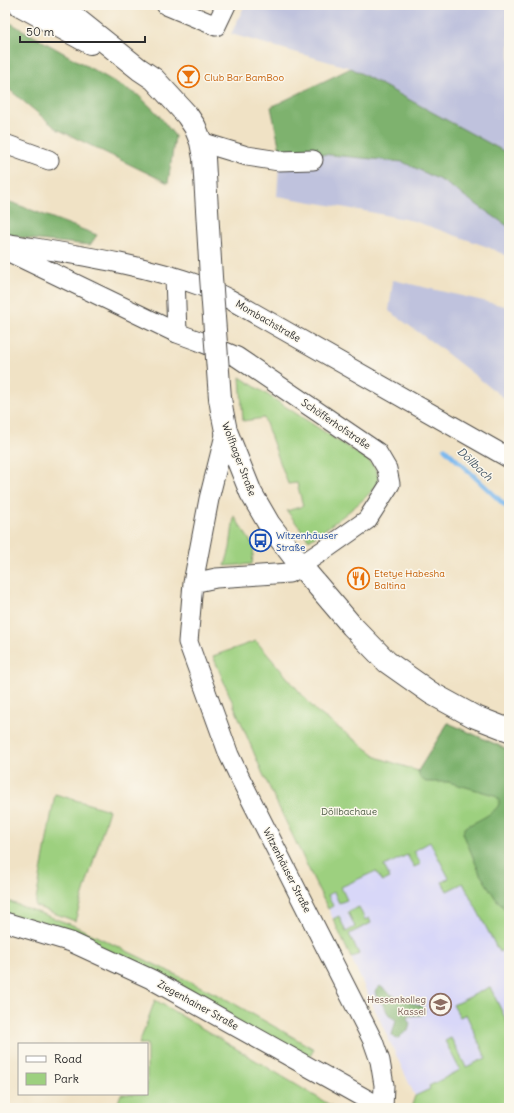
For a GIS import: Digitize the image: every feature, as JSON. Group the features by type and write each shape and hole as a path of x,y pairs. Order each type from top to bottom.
{"main road":[{"name":"Wolfhager Straße","path":"20,5 139,69"},
{"name":"Wolfhager Straße","path":"59,5 139,69 154,79 187,115 195,127 202,147 222,411 226,431 253,497 269,524 301,566 352,626 387,662 431,693 473,716 509,730"}],"street":[{"path":"166,5 216,26 226,5"},
{"path":"5,144 49,160"},
{"path":"202,147 279,161 313,160"},
{"name":"Mombachstraße","path":"5,243 83,256 142,268 202,286 231,300 509,458"},
{"name":"Schöfferhofstraße","path":"5,250 177,333 237,357 377,452 387,469 390,484 367,520 301,566"},
{"path":"175,278 177,333"},
{"name":"Witzenhäuser Straße","path":"226,431 209,499 193,583 188,642 229,755 373,1041 380,1061 384,1085 382,1108"},
{"path":"193,583 216,578 289,573 301,566"},
{"name":"Ziegenhainer Straße","path":"5,922 71,942 151,979 382,1108"}],"shaded area":[{"path":"245,5 509,5 509,154 351,68 231,34"},
{"path":"280,150 403,162 444,182 509,227 509,257 488,247 414,221 277,196"},
{"path":"393,280 509,307 509,402 436,345 389,311"},
{"name":"Hessenkolleg Kassel","path":"434,839 509,927 509,1051 415,1096 321,893"}],"green space":[{"path":"5,20 138,95 157,113 175,136 168,183 57,129 5,86"},
{"path":"351,68 509,154 509,227 444,182 403,162 280,150 271,107"},
{"path":"5,201 97,235 90,245 5,235"},
{"path":"240,377 369,461 376,471 378,477 377,483 366,497 309,540 287,511 303,506 297,483 288,484 264,418 243,421"},
{"path":"234,516 254,547 252,564 225,566 230,548"},
{"name":"Döllbachaue","path":"256,641 316,711 379,758 418,771 448,723 509,750 509,947 499,952 463,883 447,891 442,882 449,878 430,842 414,851 421,864 414,867 407,855 384,866 390,878 382,882 376,871 341,887 347,900 339,903 334,892 328,895 333,906 328,909 262,772 213,656"},
{"path":"448,723 506,749 509,756 509,914 496,899 480,874 463,833 466,827 495,809 499,804 499,800 494,795 448,782 426,782 420,778 418,771"},
{"path":"55,794 109,810 75,921 35,906"},
{"path":"5,900 75,926 224,998 314,1049 309,1058 5,913"},
{"path":"359,907 365,920 369,918 371,923 349,934 359,954 351,958 333,919 339,916 346,932 355,927 348,912"},
{"path":"380,986 392,995 422,1006 425,1011 422,1015 408,1016 407,1018 410,1024 408,1031 396,1039 392,1035 396,1020 391,1017 376,996 375,991"},
{"path":"490,987 509,1026 509,1108 411,1108 415,1096 430,1089 429,1086 460,1070 445,1041 451,1038 466,1067 486,1058 466,1014 460,1017 453,1005"},
{"path":"155,1000 335,1108 116,1108 121,1095 148,1095 148,1043 139,1043"}],"waterway":[{"name":"Döllbach","path":"445,449 509,509"}],"place":[{"name":"Club Bar BamBoo","path":"189,77"},
{"name":"Witzenhäuser Straße","path":"260,541"},
{"name":"Etetye Habesha Baltina","path":"359,579"},
{"name":"Hessenkolleg Kassel","path":"441,1005"}]}
